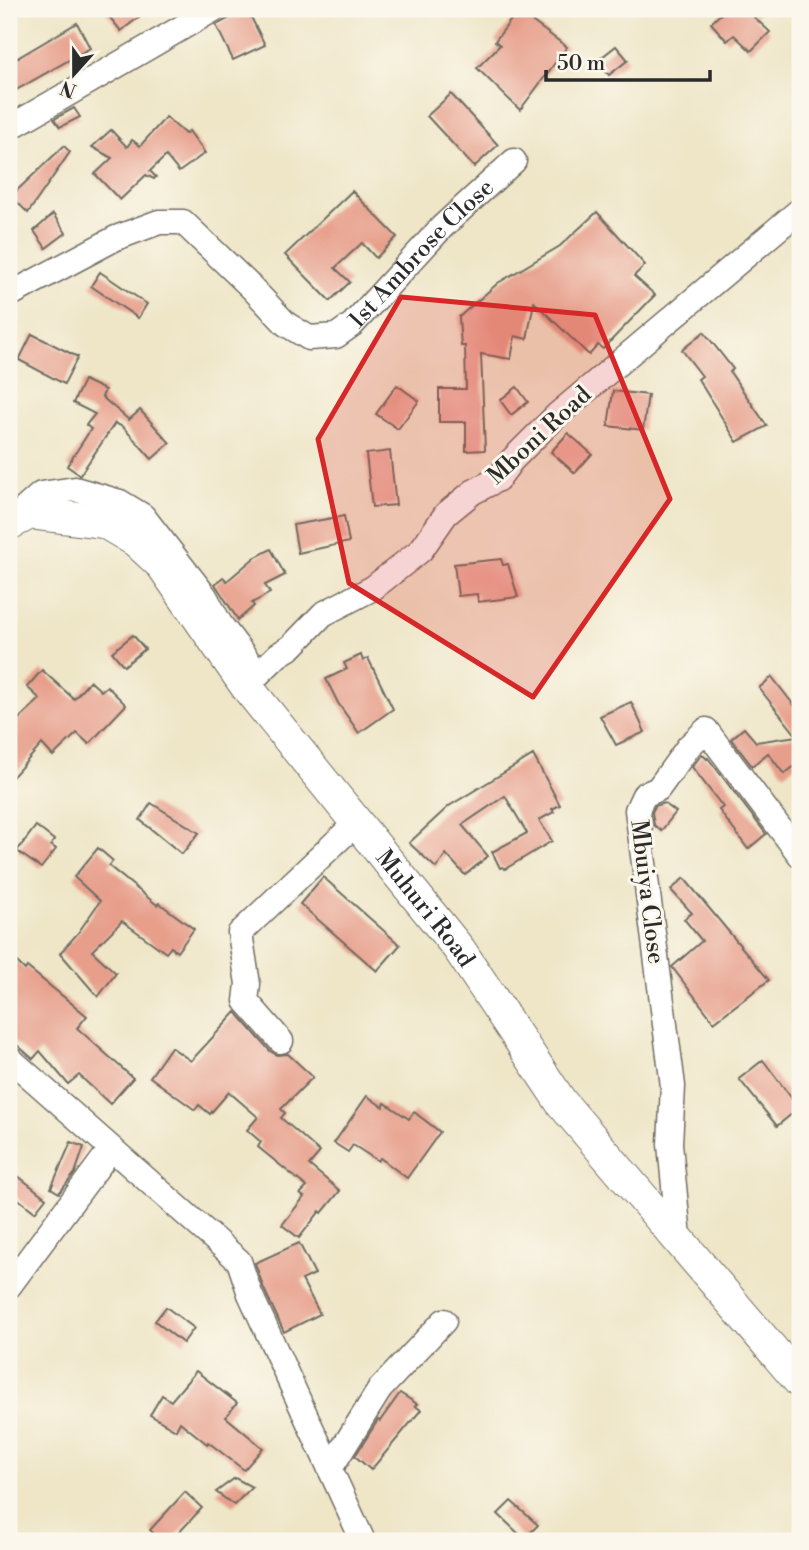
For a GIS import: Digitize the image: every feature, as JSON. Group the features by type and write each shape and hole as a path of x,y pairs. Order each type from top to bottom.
{"main road":[{"name":"Muhuri Road","path":"9,523 30,513 104,522 136,541 162,565 252,680 356,823 459,949 561,1102 800,1382"}],"street":[{"path":"9,128 214,9"},
{"name":"1st Ambrose Close","path":"9,295 116,238 159,222 183,222 286,324 309,338 336,336 354,324 442,227 514,161"},
{"name":"Mboni Road","path":"252,680 278,655 291,647 323,614 373,588 421,550 446,514 473,492 498,479 512,460 557,415 800,210"},
{"name":"Mbuiya Close","path":"679,1238 670,1144 673,1086 637,810 644,795 658,789 689,746 706,730 800,855"},
{"path":"281,1041 246,1000 248,984 240,933 356,823"},
{"path":"9,1058 239,1261 250,1294 363,1541"},
{"path":"9,1286 111,1149"},
{"path":"330,1469 380,1389 444,1321"}],"highlighted area":[{"path":"401,297 595,315 670,499 533,697 349,583 318,439"}],"building":[{"path":"103,9 149,9 121,31"},
{"path":"247,9 265,45 233,60 216,25"},
{"path":"726,9 763,9 754,17 770,32 751,51 734,35 727,41 711,23"},
{"path":"518,11 567,47 520,110 477,68 500,45 495,41"},
{"path":"77,23 90,48 9,94 9,63"},
{"path":"616,46 628,60 609,75 597,61"},
{"path":"451,94 498,145 474,167 427,116"},
{"path":"74,108 80,117 60,127 54,119"},
{"path":"166,117 185,134 189,131 205,153 179,172 166,156 150,171 156,177 154,179 146,175 120,200 95,174 112,158 92,147 111,130 127,147 132,140 140,146"},
{"path":"64,146 70,152 28,213 11,196"},
{"path":"352,191 397,237 376,258 362,243 335,268 350,282 330,301 285,255"},
{"path":"597,212 645,265 634,276 655,295 603,349 598,345 589,355 534,302 527,339 515,336 511,359 481,354 485,450 466,451 466,422 439,422 439,389 466,389 465,346 461,346 459,317 498,283 560,246"},
{"path":"53,214 66,233 46,248 34,231"},
{"path":"100,272 147,304 138,318 91,286"},
{"path":"704,332 733,369 730,372 767,426 737,442 698,379 702,376 682,350"},
{"path":"32,334 78,357 64,384 19,360"},
{"path":"84,380 105,390 102,397 129,420 140,410 170,443 152,459 123,427 115,423 80,475 67,466 91,429 86,425 95,414 73,403"},
{"path":"397,385 419,401 398,429 376,414"},
{"path":"517,387 528,402 511,415 500,400"},
{"path":"613,391 648,395 643,430 608,426"},
{"path":"568,433 592,454 575,473 551,452"},
{"path":"390,451 396,505 372,507 366,454"},
{"path":"344,516 349,542 298,553 293,525"},
{"path":"271,549 285,575 265,585 270,593 252,603 254,606 238,620 215,584 223,577 227,581 254,558"},
{"path":"501,559 503,565 508,564 518,597 478,602 477,594 458,596 454,564"},
{"path":"133,635 145,649 124,666 112,652"},
{"path":"361,655 363,661 368,658 393,709 359,733 338,703 326,679 347,669 344,663"},
{"path":"42,670 74,699 90,681 101,691 107,686 126,705 89,744 77,733 53,756 42,744 9,781 9,728 40,699 27,687"},
{"path":"772,677 800,713 800,762 784,774 768,753 752,766 731,739 744,728 756,742 797,736 759,688"},
{"path":"631,702 645,732 616,745 600,716"},
{"path":"702,754 708,758 766,834 748,849 719,810 723,807 692,767"},
{"path":"533,755 560,805 552,809 554,812 539,820 552,841 505,869 500,868 492,852 527,833 505,796 462,825 488,856 465,875 446,854 436,868 409,843 449,806"},
{"path":"151,803 199,833 182,854 140,820"},
{"path":"664,803 676,812 661,831 654,825 652,812 655,806"},
{"path":"36,826 54,840 51,845 56,849 41,868 17,851"},
{"path":"98,848 113,861 109,866 157,905 159,903 194,929 177,952 171,947 166,953 122,921 92,951 116,973 98,997 60,953 100,901 74,877"},
{"path":"323,877 400,945 377,971 300,904"},
{"path":"684,878 769,980 714,1022 672,967 702,941 684,919 692,913 671,890"},
{"path":"9,954 25,970 27,967 87,1016 77,1028 133,1078 110,1104 79,1075 68,1084 40,1051 33,1059 9,1038"},
{"path":"236,1012 270,1051 277,1055 288,1054 313,1077 281,1109 285,1113 281,1118 320,1152 309,1165 340,1191 299,1238 282,1225 304,1197 300,1194 307,1187 258,1147 261,1142 247,1130 258,1117 229,1092 210,1114 199,1105 195,1110 150,1077 171,1047 191,1061"},
{"path":"763,1060 799,1108 777,1126 739,1079"},
{"path":"367,1096 383,1107 385,1103 409,1119 414,1112 440,1132 407,1178 380,1158 378,1161 353,1145 348,1152 334,1143"},
{"path":"71,1142 84,1147 75,1173 59,1193 51,1188"},
{"path":"18,1176 46,1198 35,1212 9,1192 9,1187"},
{"path":"299,1243 315,1274 302,1280 320,1314 284,1332 255,1263"},
{"path":"166,1307 194,1328 183,1343 155,1321"},
{"path":"196,1371 237,1403 226,1417 263,1448 244,1470 180,1422 176,1430 150,1415 162,1395 171,1401"},
{"path":"400,1393 417,1404 415,1406 421,1410 371,1470 355,1456 378,1420 380,1421"},
{"path":"235,1478 252,1487 234,1505 216,1492"},
{"path":"185,1492 202,1508 171,1541 162,1541 150,1530"},
{"path":"511,1501 538,1525 524,1539 498,1514"}]}
